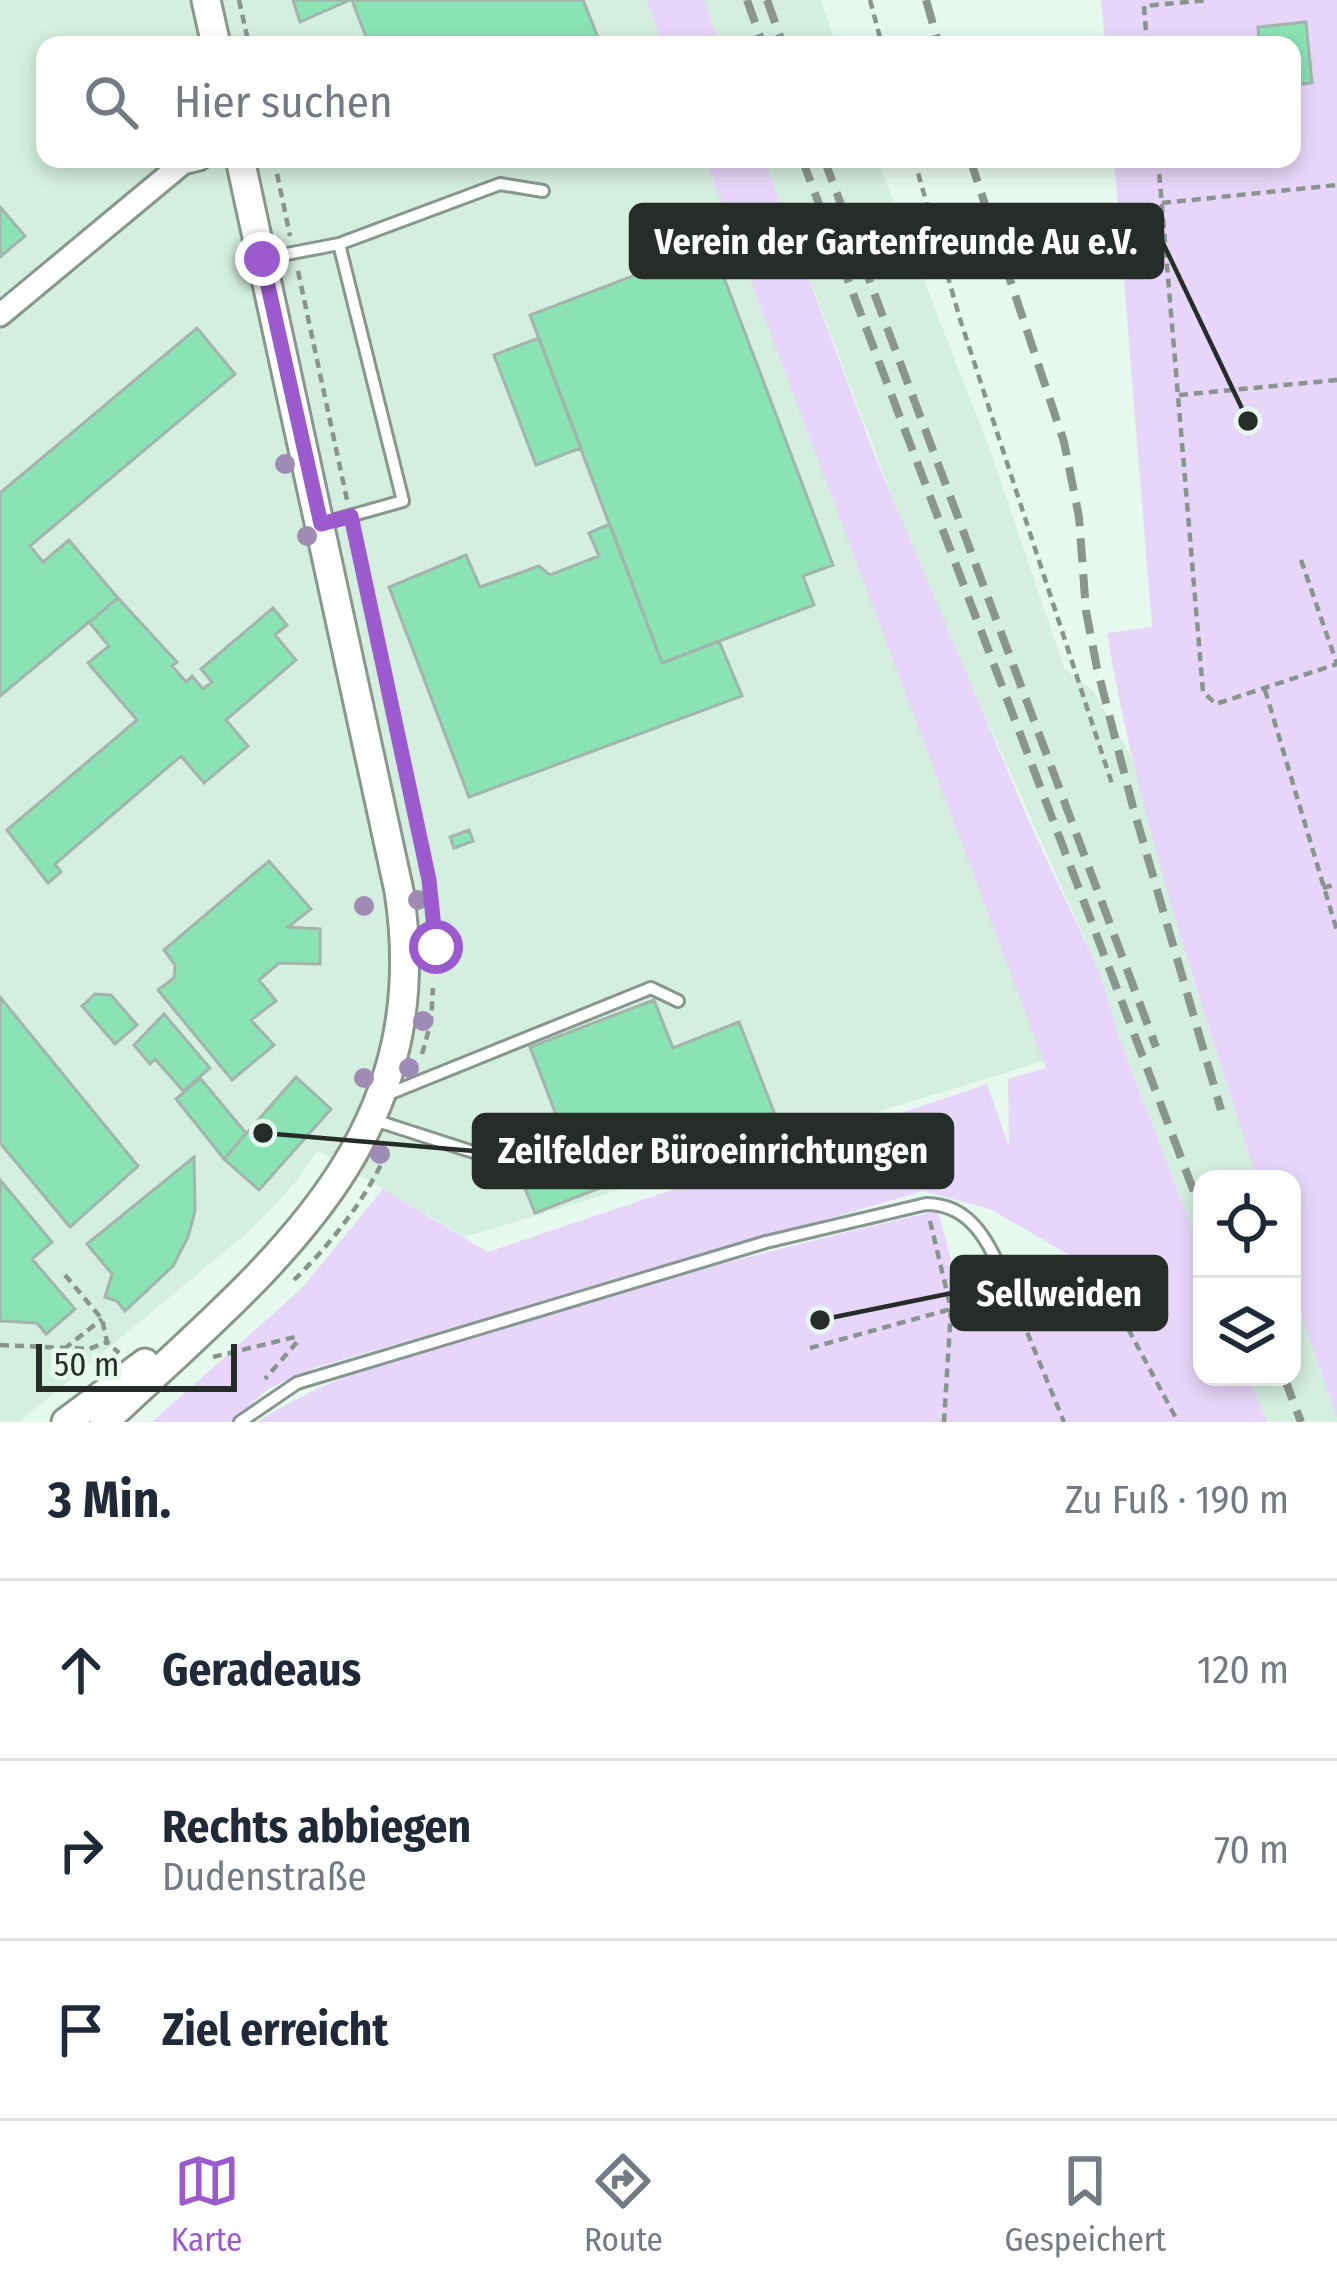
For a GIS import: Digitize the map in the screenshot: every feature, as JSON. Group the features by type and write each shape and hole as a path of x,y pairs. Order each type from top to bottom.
{"street":[{"path":"206,0 214,36"},
{"path":"0,315 177,168"},
{"path":"104,1422 275,1261 313,1217 382,1116 400,1015 405,933 242,168"},
{"path":"66,1422 218,1314"}],"lane":[{"path":"262,259 339,244 500,184 544,190"},
{"path":"321,524 403,501 339,244"},
{"path":"492,1158 382,1116 415,1084 651,988 678,1001"},
{"path":"243,1419 297,1383 766,1242 926,1204 942,1204 969,1216 992,1250 1010,1291"}],"path":[{"path":"239,0 247,36"},
{"path":"870,0 880,36"},
{"path":"1146,36 1144,7 1208,0"},
{"path":"276,168 429,880 436,947 430,1022 415,1084"},
{"path":"917,168 960,320 1112,784"},
{"path":"1159,168 1202,692 1216,704 1337,664 1301,560"},
{"path":"1162,202 1337,184"},
{"path":"1179,395 1337,380"},
{"path":"1265,690 1337,931"},
{"path":"1323,888 1337,884"},
{"path":"280,1293 314,1261 377,1177 382,1116"},
{"path":"926,1204 951,1309 944,1422"},
{"path":"1094,1263 1178,1422"},
{"path":"65,1275 102,1319 107,1342 136,1370"},
{"path":"1010,1291 1064,1422"},
{"path":"810,1348 951,1309"},
{"path":"63,1349 102,1319"},
{"path":"230,1341 213,1358 295,1337 297,1342 245,1404 243,1419"},
{"path":"0,1345 89,1349 107,1342"}],"shaded area":[{"path":"0,0 646,0 660,36 36,36 36,168 708,168 1044,1061 465,1237 318,1151 252,1229 19,1422 0,1422"},
{"path":"646,0 704,0 717,36 660,36"},
{"path":"704,0 821,0 833,36 717,36"},
{"path":"1101,0 1337,0 1337,1419 1301,1313 1301,1170 1254,1170 1153,840 1107,633 1152,627 1115,168 1301,168 1301,36 1104,36"},
{"path":"708,168 767,168 876,459 1030,824 1100,973 1120,1040 1193,1231 1193,1386 1253,1386 1267,1422 257,1422 323,1386 430,1347 737,1260 938,1211 962,1301 1083,1263 990,1209 923,1191 317,1367 268,1389 230,1422 152,1422 302,1288 383,1189 488,1252 987,1084 1009,1147 1008,1079 1046,1068"},
{"path":"767,168 880,168 993,458 1064,668 1094,692 1132,758 1186,957 1254,1170 1193,1170 1193,1231 1120,1040 1100,973 923,577"},
{"path":"1301,1313 1337,1422 1267,1422 1253,1386 1301,1386"}],"building":[{"path":"293,0 350,0 300,22"},
{"path":"352,0 583,0 597,36 366,36"},
{"path":"1306,22 1312,83 1301,84 1301,36 1258,36 1258,27"},
{"path":"0,207 25,236 0,257"},
{"path":"712,246 833,565 803,576 814,605 662,663 530,315"},
{"path":"197,328 235,374 30,546 43,562 69,540 118,598 0,696 0,493"},
{"path":"539,338 581,448 536,465 494,355"},
{"path":"610,524 662,663 719,641 742,696 469,797 389,587 466,555 480,587 539,566 550,575 599,556 589,533"},
{"path":"118,598 177,662 172,666 186,682 192,676 203,689 212,682 201,669 273,608 287,625 275,635 296,660 226,720 248,746 204,783 181,756 55,864 61,872 48,883 7,830 137,720 88,663 109,646 89,622"},
{"path":"469,830 473,841 454,848 450,837"},
{"path":"269,861 311,909 288,927 320,929 320,964 279,963 259,980 276,1001 251,1020 274,1045 232,1080 158,990 174,978 175,965 164,950"},
{"path":"95,994 111,995 137,1025 115,1044 82,1006"},
{"path":"0,997 138,1166 70,1227 0,1143"},
{"path":"654,1000 673,1048 739,1022 777,1120 535,1213 520,1176 572,1156 530,1047"},
{"path":"164,1014 210,1068 183,1091 155,1059 150,1064 134,1045"},
{"path":"296,1077 331,1109 259,1190 224,1159"},
{"path":"200,1078 246,1133 224,1159 176,1099"},
{"path":"194,1157 195,1211 188,1237 173,1266 125,1311 117,1301 105,1297 112,1274 87,1244"},
{"path":"0,1180 52,1242 32,1259 75,1309 46,1334 37,1323 0,1321"}],"railway":[{"path":"747,0 760,36"},
{"path":"767,0 780,36"},
{"path":"926,0 936,36"},
{"path":"805,168 1193,1189"},
{"path":"827,168 1156,1047"},
{"path":"973,168 1064,442 1079,517 1086,611 1097,668 1221,1110"},
{"path":"1287,1386 1301,1422"}],"place":[{"name":"Verein der Gartenfreunde Au e.V.","path":"1248,421"},
{"name":"Zeilfelder Büroeinrichtungen","path":"263,1133"},
{"name":"Sellweiden","path":"820,1320"}],"route":[{"path":"262,259 321,524 351,516 429,880 436,947"}]}
